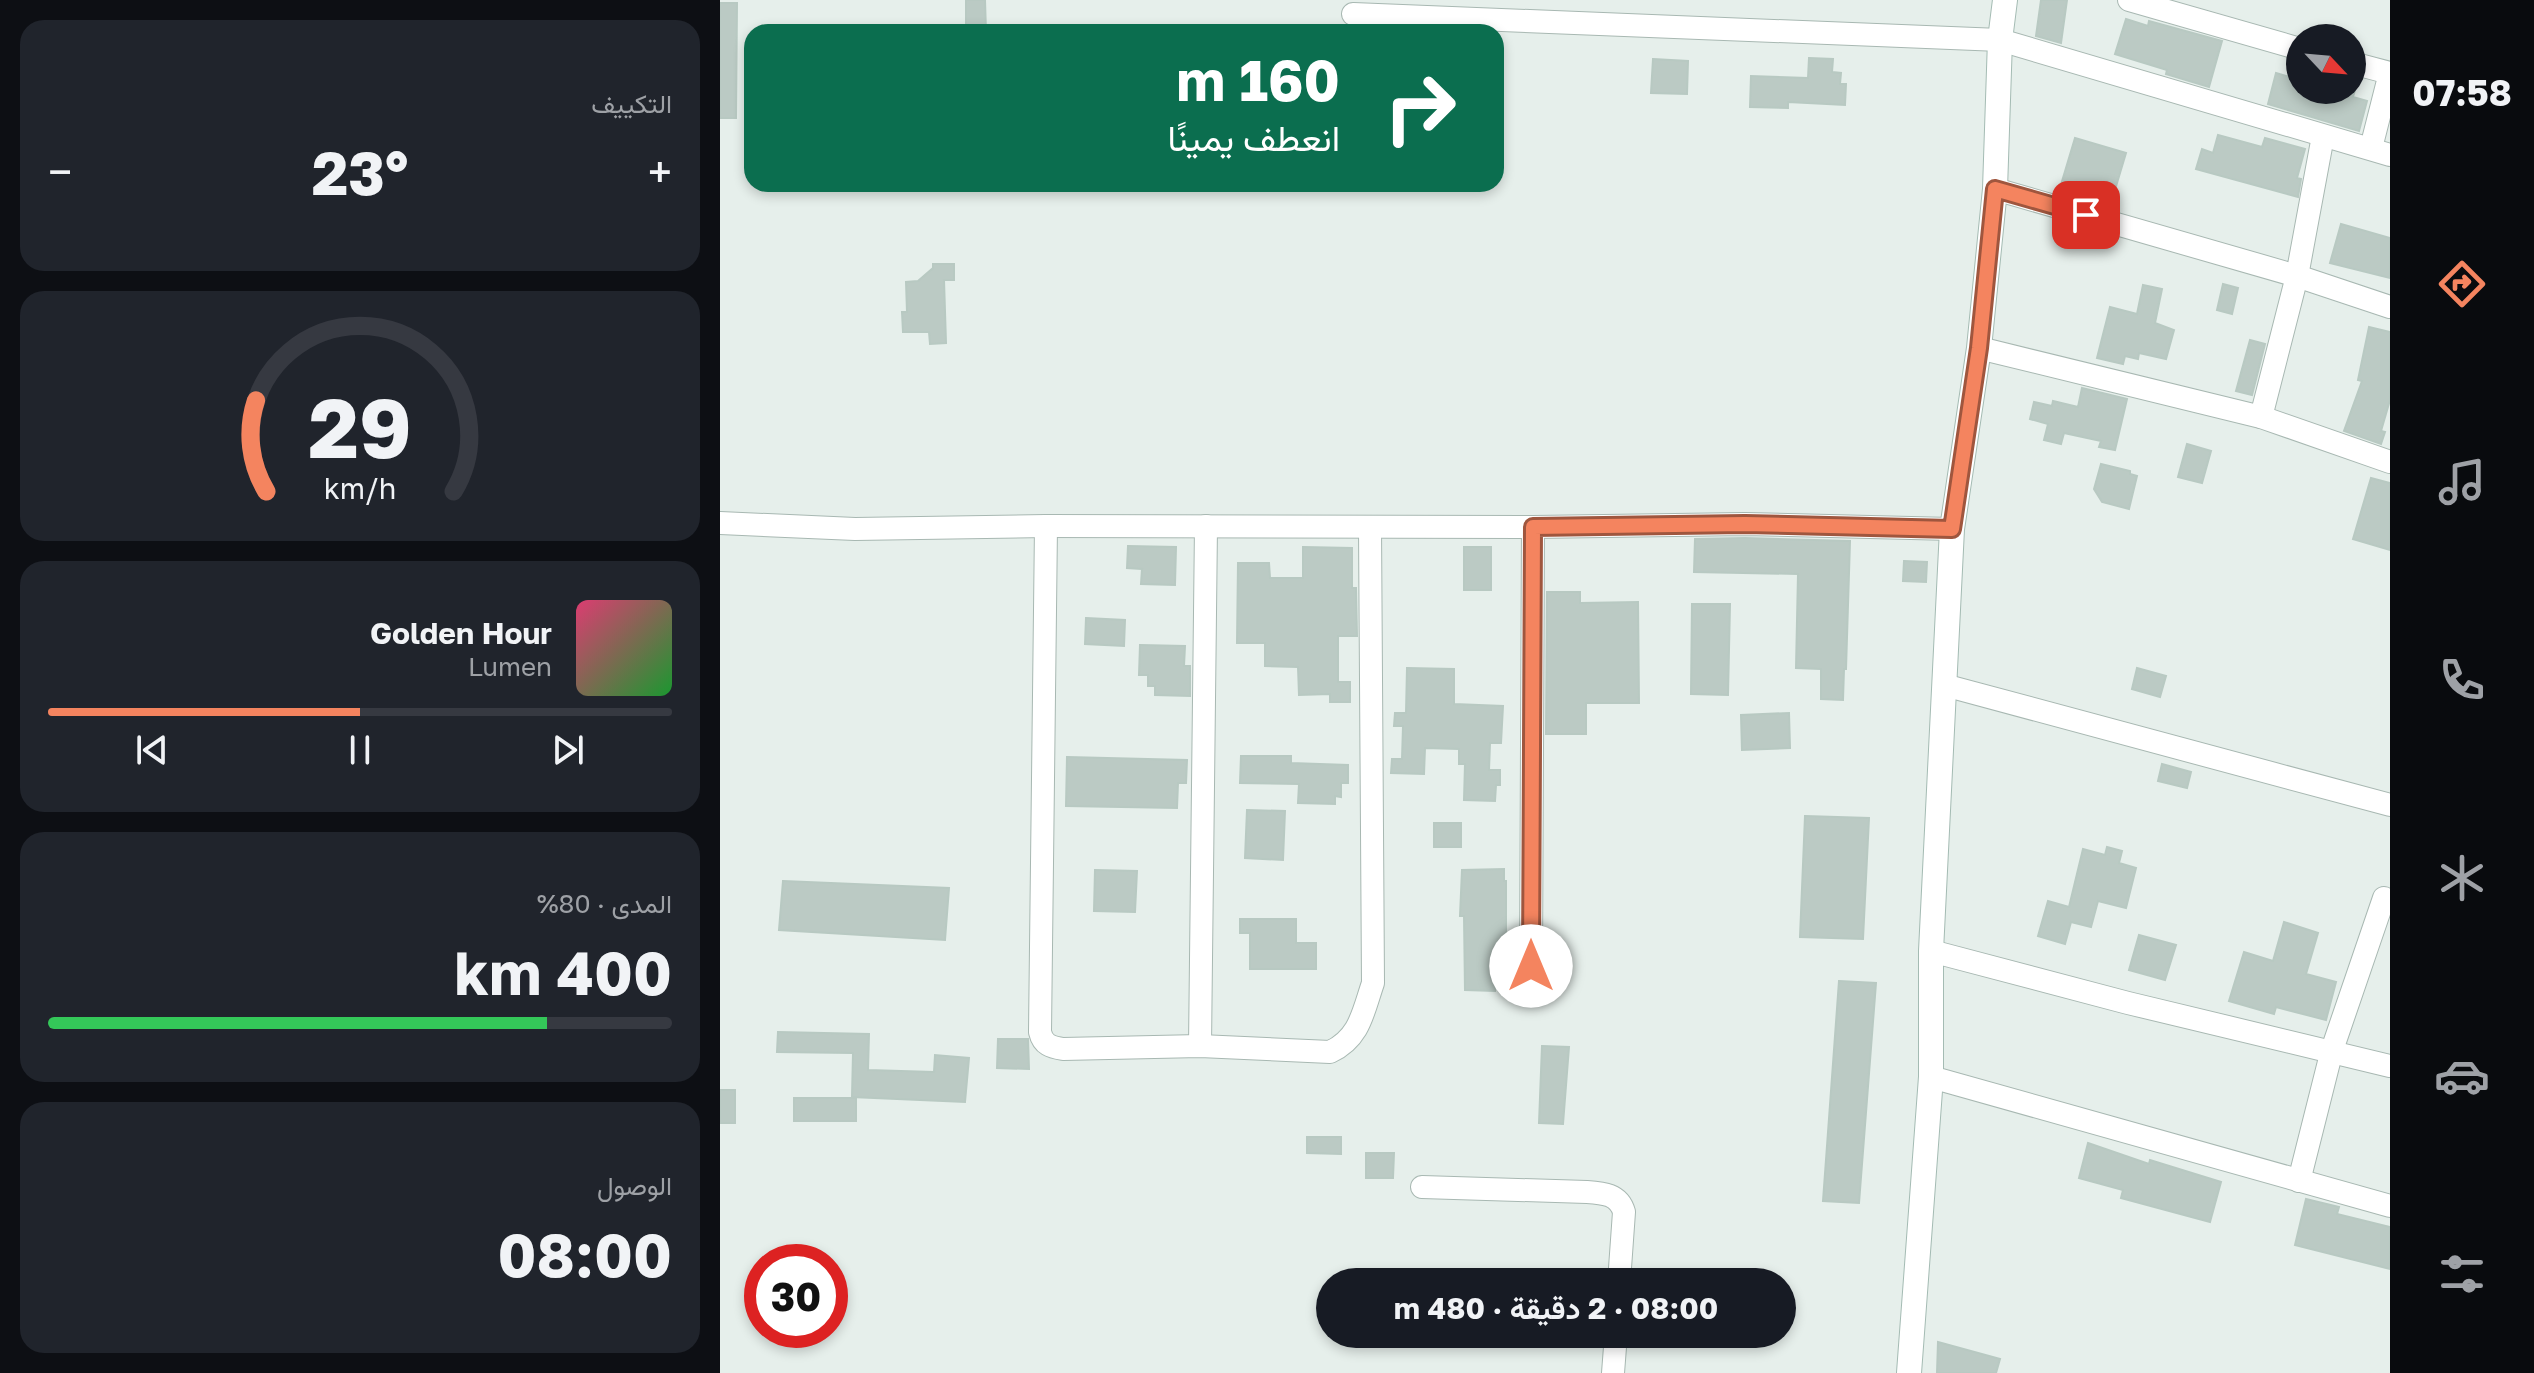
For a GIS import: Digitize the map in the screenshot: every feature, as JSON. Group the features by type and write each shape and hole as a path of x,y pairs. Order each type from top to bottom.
{"street":[{"path":"1909,1373 1931,1077 1931,951 1952,529 1979,348 1995,189 2000,40 2005,0"},
{"path":"2129,0 2286,45"},
{"path":"1353,14 2000,40 2380,151 2390,73 2366,67"},
{"path":"2261,417 2297,276 2323,136"},
{"path":"1995,189 2297,276 2390,307"},
{"path":"1979,348 2261,417 2390,462"},
{"path":"720,523 855,529 1745,524 1952,529"},
{"path":"1046,526 1042,1039 1052,1047 1063,1049 1200,1046 1330,1052 1346,1045 1354,1034 1373,983 1370,527"},
{"path":"1200,1046 1206,526"},
{"path":"1531,966 1533,527"},
{"path":"1944,685 2390,805"},
{"path":"2299,1181 2332,1050 2384,898"},
{"path":"1931,951 2128,1003 2390,1066"},
{"path":"1931,1077 2390,1206"},
{"path":"1422,1187 1587,1192 1615,1197 1624,1212 1620,1268"},
{"path":"1613,1373 1615,1348"}],"building":[{"path":"966,0 985,0 986,24 966,24"},
{"path":"2041,0 2067,0 2061,43 2036,36"},
{"path":"720,3 737,3 736,118 720,118"},
{"path":"2126,19 2148,26 2149,21 2222,41 2209,87 2115,54"},
{"path":"1809,58 1833,59 1832,72 1841,73 1840,84 1846,84 1845,105 1788,102 1788,108 1750,107 1751,76 1808,78"},
{"path":"1653,59 1688,61 1687,94 1651,93"},
{"path":"2276,73 2286,76 2286,104 2366,104 2367,101 2359,131 2268,104"},
{"path":"2218,135 2262,147 2265,138 2305,149 2297,178 2301,179 2298,197 2196,169 2202,149 2213,153"},
{"path":"2075,138 2126,153 2111,203 2060,188"},
{"path":"2341,224 2390,238 2390,278 2330,263"},
{"path":"933,264 954,264 954,280 944,280 946,343 930,344 929,332 903,332 902,312 907,312 906,282 918,281 933,268"},
{"path":"2223,284 2238,288 2232,314 2217,310"},
{"path":"2143,285 2162,289 2155,323 2174,330 2166,359 2139,353 2138,359 2125,356 2123,364 2097,358 2110,307 2137,314"},
{"path":"2369,327 2390,332 2390,400 2381,431 2385,432 2381,444 2344,431 2362,381 2358,380"},
{"path":"2250,340 2265,344 2252,395 2236,391"},
{"path":"2082,388 2127,399 2115,450 2099,447 2101,441 2064,433 2061,444 2044,440 2048,424 2030,419 2034,402 2052,406 2053,401 2078,407"},
{"path":"2187,444 2211,451 2202,483 2178,477"},
{"path":"2101,464 2130,471 2130,474 2137,476 2129,509 2102,502 2094,489"},
{"path":"2371,478 2390,483 2390,550 2353,539"},
{"path":"1695,539 1850,541 1843,700 1821,699 1821,669 1796,668 1798,574 1694,572"},
{"path":"1128,546 1176,547 1175,585 1141,584 1142,569 1127,568"},
{"path":"1303,547 1352,548 1357,636 1338,636 1338,682 1350,682 1350,702 1330,702 1330,694 1299,695 1298,667 1265,666 1265,643 1237,643 1238,563 1269,563 1270,578 1303,578"},
{"path":"1464,547 1491,547 1491,590 1464,590"},
{"path":"1904,561 1927,562 1926,582 1903,581"},
{"path":"1547,592 1580,592 1580,603 1638,602 1639,703 1586,703 1586,734 1546,734"},
{"path":"1692,604 1730,604 1728,695 1691,694"},
{"path":"1086,618 1125,620 1124,646 1085,644"},
{"path":"1140,645 1185,646 1184,666 1190,666 1190,696 1155,695 1155,686 1148,686 1148,675 1139,675"},
{"path":"1407,668 1454,669 1454,704 1503,706 1501,743 1490,743 1489,770 1500,770 1495,801 1464,800 1465,764 1459,764 1459,749 1425,748 1424,774 1391,773 1392,759 1402,759 1403,726 1394,726 1395,713 1406,713"},
{"path":"2137,668 2166,676 2160,697 2132,689"},
{"path":"1789,713 1790,748 1742,750 1741,715"},
{"path":"1241,756 1291,756 1291,763 1348,765 1348,783 1341,783 1341,797 1335,796 1335,804 1298,803 1299,784 1240,783"},
{"path":"1067,757 1187,760 1186,783 1178,783 1177,808 1066,806"},
{"path":"2162,764 2191,772 2187,788 2158,781"},
{"path":"1247,810 1285,811 1283,860 1245,858"},
{"path":"1805,816 1869,818 1863,939 1800,937"},
{"path":"1434,823 1461,823 1461,847 1434,847"},
{"path":"2107,847 2122,851 2119,863 2136,868 2126,908 2098,901 2091,927 2071,922 2065,944 2038,936 2048,901 2069,907 2083,849 2105,855"},
{"path":"1504,869 1509,962 1496,962 1495,991 1465,990 1464,916 1460,916 1462,870"},
{"path":"1095,870 1137,871 1135,912 1094,911"},
{"path":"783,881 949,888 945,940 779,930"},
{"path":"1240,919 1296,919 1296,943 1316,943 1316,969 1250,969 1250,933 1240,933"},
{"path":"2284,922 2318,933 2306,974 2336,982 2326,1020 2276,1007 2274,1014 2229,1001 2244,952 2273,961"},
{"path":"2139,935 2176,945 2165,980 2129,970"},
{"path":"1839,981 1876,983 1859,1203 1823,1201"},
{"path":"778,1032 869,1034 868,1070 934,1072 935,1055 969,1058 965,1102 852,1097 853,1053 777,1052"},
{"path":"998,1039 1028,1039 1029,1069 997,1068"},
{"path":"1542,1046 1569,1047 1563,1124 1539,1123"},
{"path":"720,1090 735,1090 735,1123 720,1123"},
{"path":"794,1098 856,1098 856,1121 794,1121"},
{"path":"1307,1137 1341,1137 1341,1154 1307,1153"},
{"path":"2088,1143 2149,1164 2150,1160 2221,1182 2210,1222 2121,1198 2123,1190 2079,1178"},
{"path":"1366,1153 1394,1153 1393,1178 1366,1178"},
{"path":"2306,1199 2339,1207 2337,1214 2390,1227 2390,1269 2295,1245"},
{"path":"1938,1342 2000,1359 1996,1373 1937,1373"}],"route":[{"path":"1531,966 1533,527 1745,524 1952,529 1979,348 1995,189 2086,215"}]}
